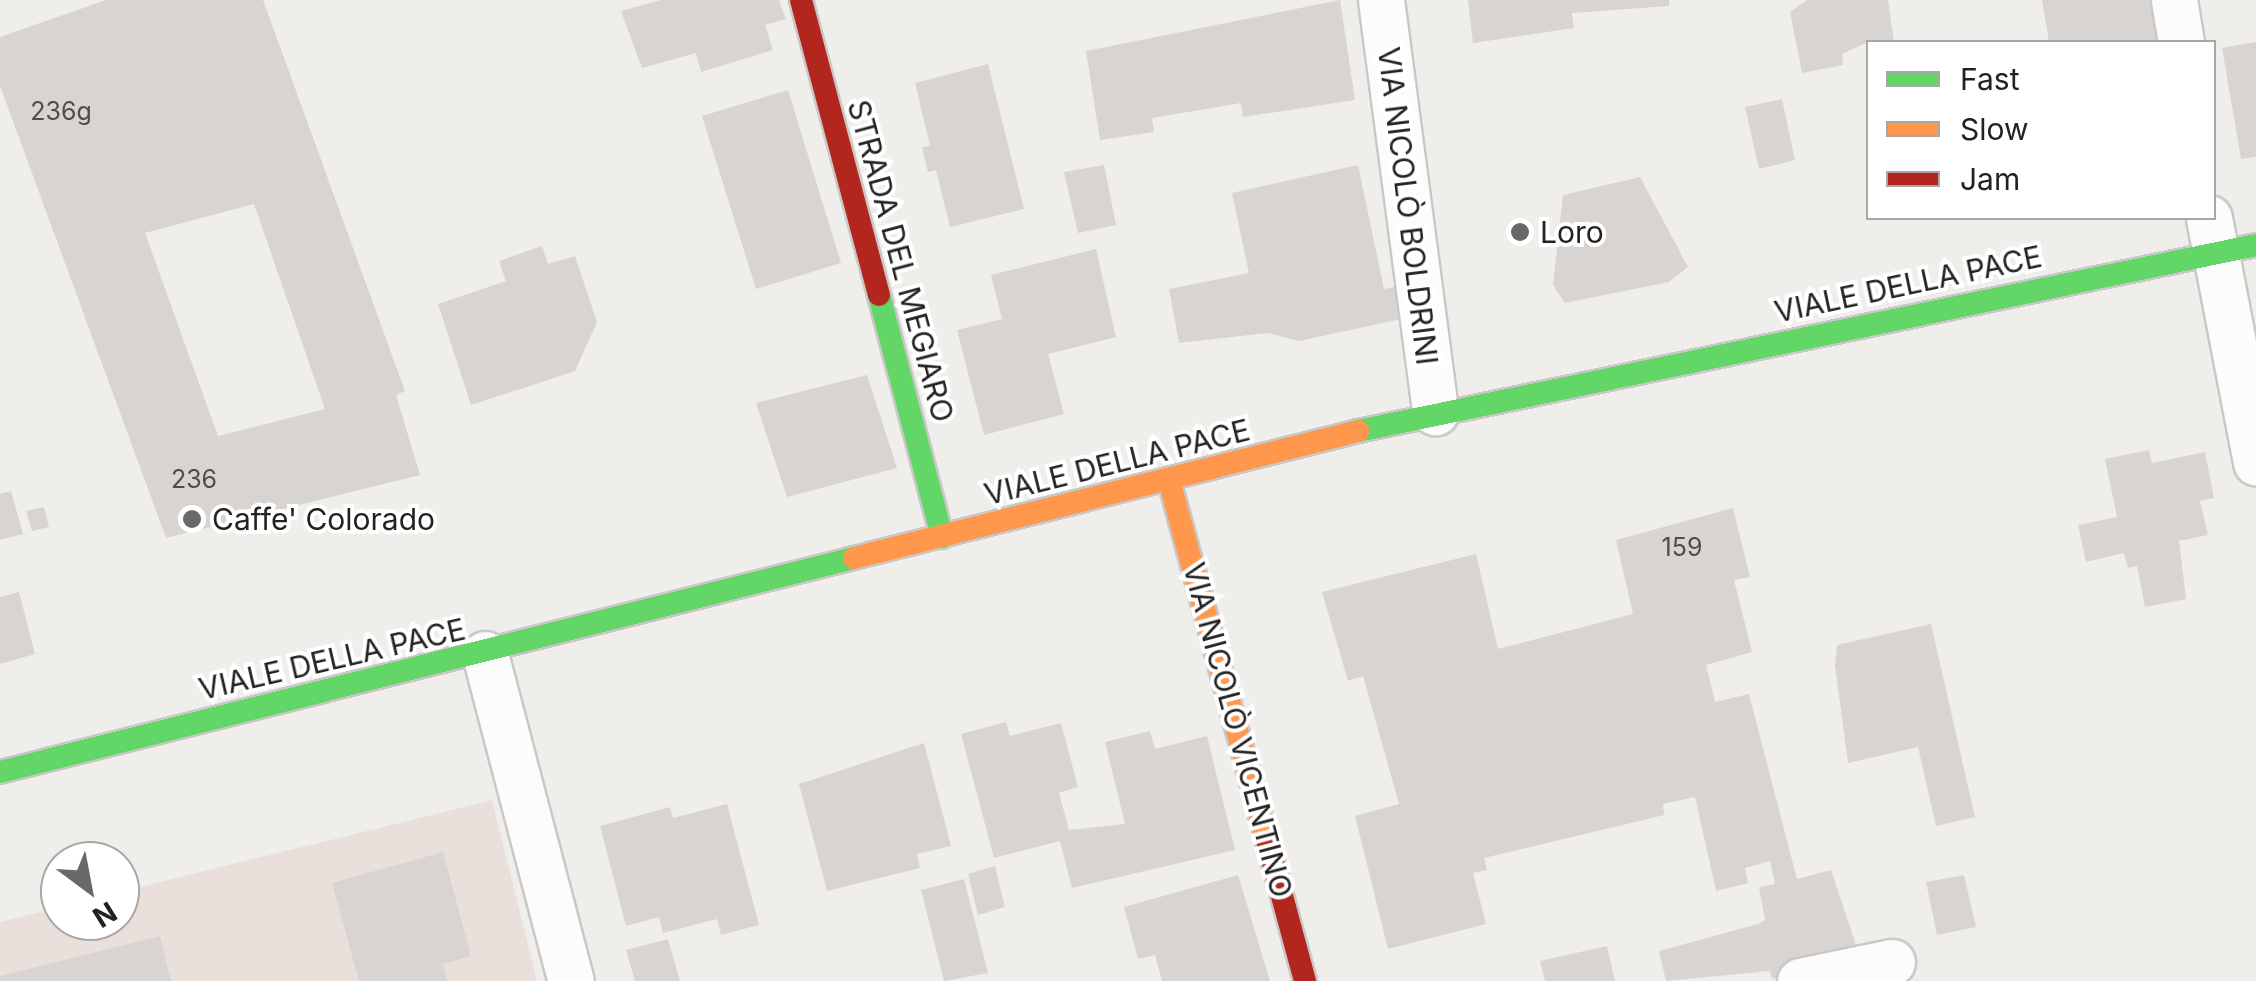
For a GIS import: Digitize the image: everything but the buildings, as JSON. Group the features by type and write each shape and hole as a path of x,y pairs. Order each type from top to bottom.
{"main road":[{"name":"STRADA DEL MEGIARO","path":"801,0 942,537"},
{"name":"VIALE DELLA PACE","path":"0,772 485,654 1435,412 2227,238"},
{"name":"VIA NICOLÒ VICENTINO","path":"1169,480 1305,981"}],"street":[{"name":"VIA NICOLÒ BOLDRINI","path":"1381,0 1435,412"},
{"path":"2174,0 2181,40"},
{"path":"2227,238 2256,463"},
{"path":"485,654 571,981"},
{"path":"1800,981 1892,962"}],"shaded area":[{"path":"492,800 537,981 0,981 0,922 40,912 40,941 140,941 140,887"}],"traffic: fast":[{"path":"1358,431 2256,245"},
{"path":"879,295 942,537"},
{"path":"0,772 854,558"}],"traffic: slow":[{"path":"854,558 1358,431"},
{"path":"1169,480 1268,844"}],"traffic: jam":[{"path":"801,0 879,295"},
{"path":"1268,844 1305,981"}],"place":[{"name":"Loro","path":"1520,232"},
{"name":"Caffe' Colorado","path":"192,519"}]}
